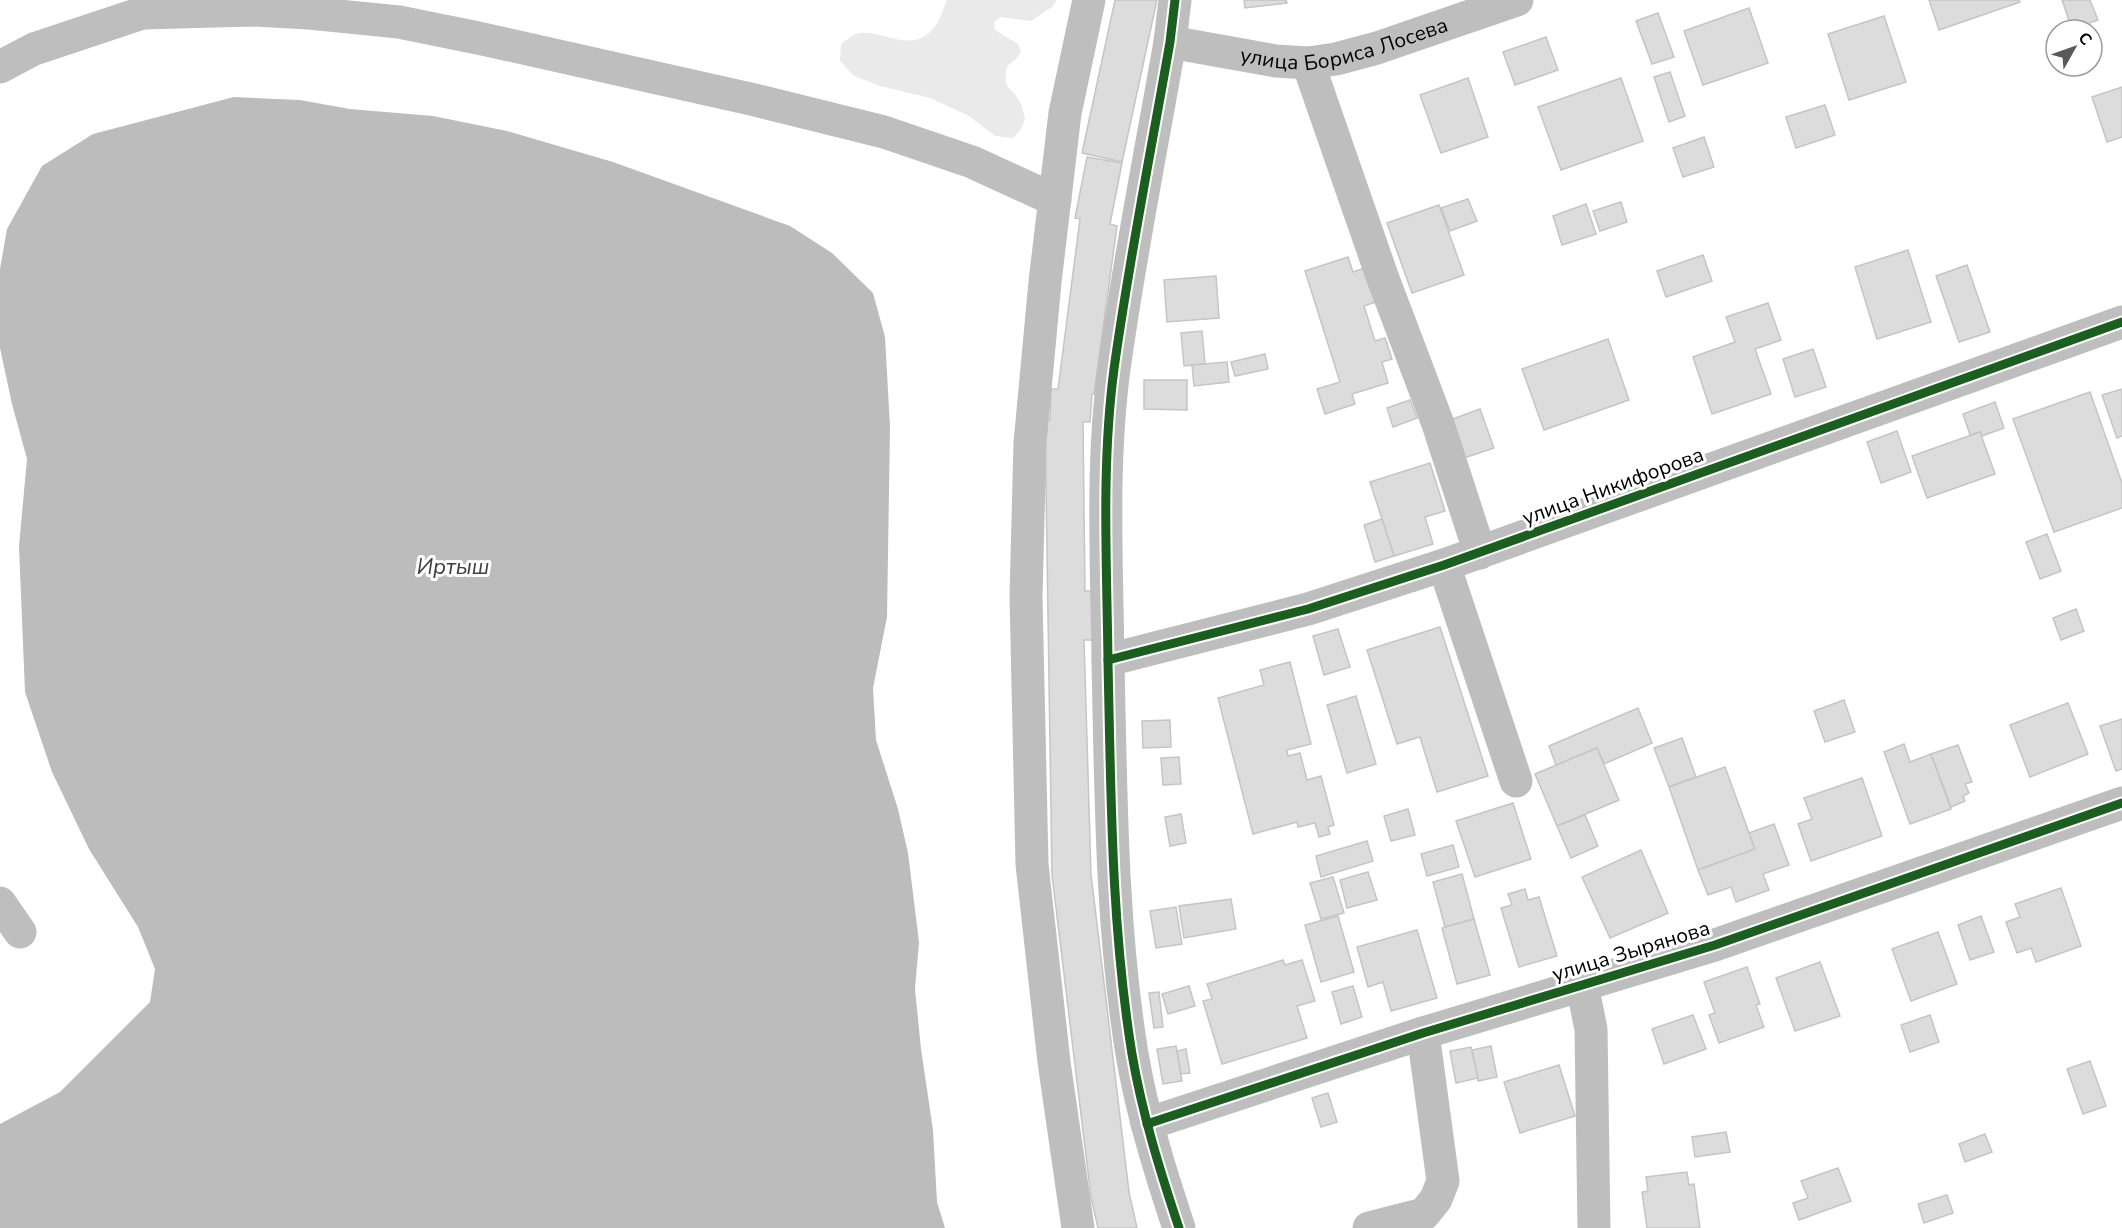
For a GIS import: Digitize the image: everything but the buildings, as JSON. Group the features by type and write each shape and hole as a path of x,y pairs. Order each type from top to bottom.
{"street":[{"path":"0,68 34,50 182,0"},
{"path":"1078,1228 1053,1062 1032,864 1026,631 1030,442 1045,282 1065,113 1089,0"},
{"path":"1175,0 1170,42 1113,381 1106,472 1105,543 1111,817 1120,955 1132,1054 1147,1124 1179,1228"},
{"name":"улица Бориса Лосева","path":"1170,42 1276,61 1308,63 1336,59 1377,48 1517,0"},
{"path":"143,13 253,10 399,22 755,100 884,132 972,162 1055,200"},
{"path":"1308,63 1382,276 1438,424 1480,553"},
{"name":"улица Никифорова","path":"1108,660 1308,609 1444,566 2122,322"},
{"path":"1444,566 1516,782"},
{"name":"улица Зырянова","path":"1147,1124 1423,1033 1715,945 2122,803"},
{"path":"0,903 20,932"},
{"path":"1582,984 1591,1029 1594,1228"},
{"path":"1369,1228 1424,1214 1436,1199 1443,1181 1423,1033"}],"shaded area":[{"path":"947,0 1057,0 1052,7 1031,21 1001,17 994,22 995,30 1018,44 1021,52 1007,66 1006,74 1007,86 1019,100 1025,119 1021,129 1013,138 995,136 969,116 930,98 880,86 854,76 840,61 841,44 856,34 875,34 907,40 917,40 926,35 937,23"}],"water":[{"name":"Иртыш","path":"234,97 300,100 350,109 433,116 507,131 613,162 790,226 832,253 873,293 885,337 890,427 887,617 873,688 876,740 898,809 908,853 919,942 915,989 933,1130 937,1202 945,1228 0,1228 0,1124 60,1092 150,1002 155,969 138,927 89,849 52,772 25,692 19,546 27,459 0,348 0,269 7,229 42,166 93,134"}],"cycle path":[{"path":"1175,0 1170,42 1133,246 1114,369 1107,442 1106,516 1111,810 1120,957 1132,1054 1141,1098 1158,1163 1179,1228"},
{"path":"1108,660 1308,609 1444,565 2122,322"},
{"path":"1147,1124 1423,1033 1715,945 2122,803"}]}
